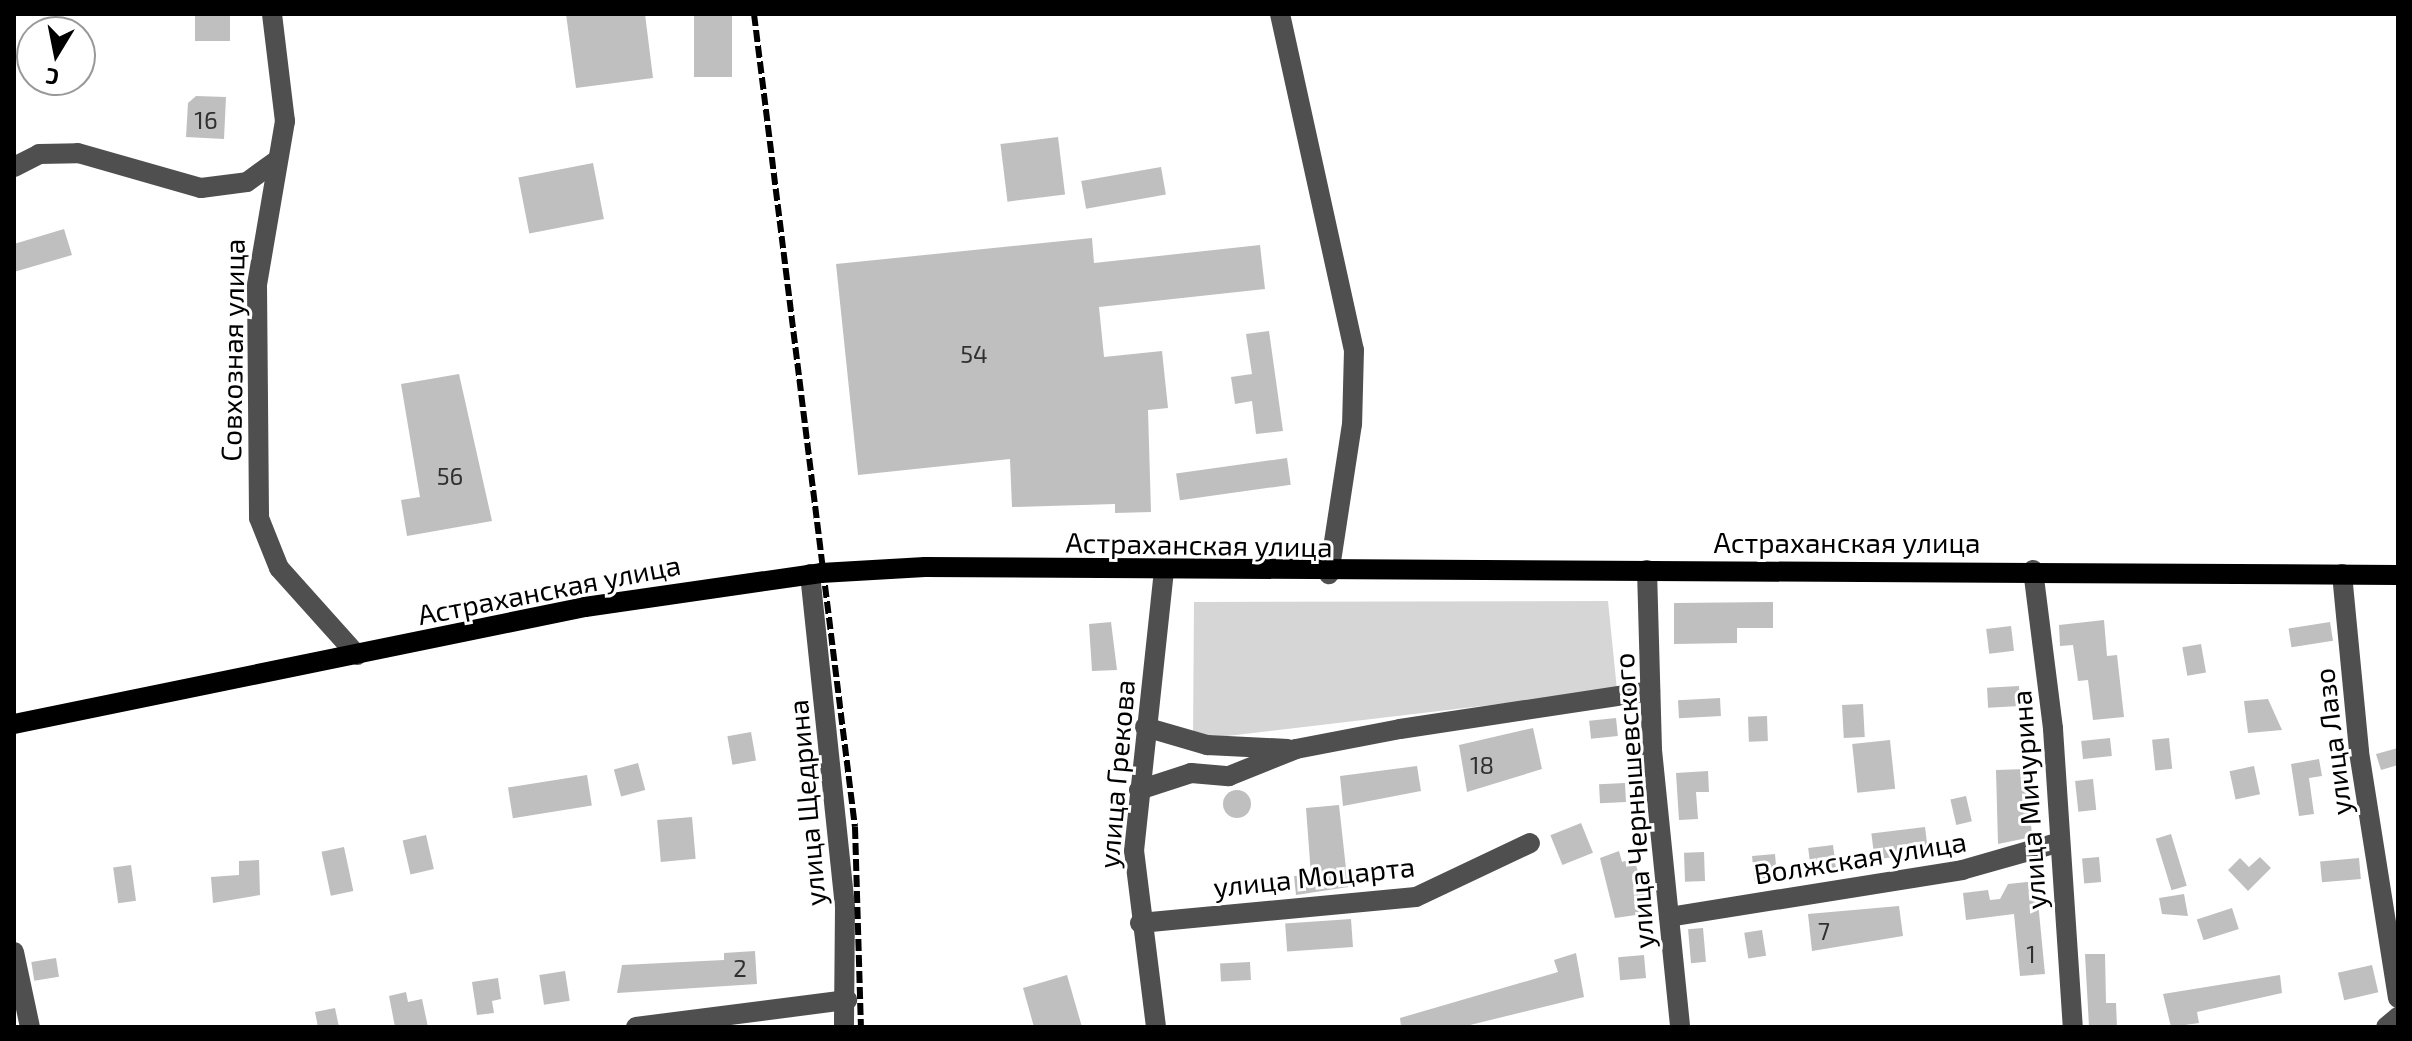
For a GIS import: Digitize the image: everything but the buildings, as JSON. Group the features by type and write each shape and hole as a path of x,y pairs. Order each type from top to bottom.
{"main road":[{"name":"Астраханская улица","path":"14,724 585,607 810,574 925,567 1329,574 2033,570 2398,575"}],"street":[{"name":"Совхозная улица","path":"272,14 285,121 257,285 259,518 279,568 357,655"},
{"path":"1280,14 1354,350 1352,424 1329,574"},
{"path":"14,167 39,154 78,153 201,188 247,182 277,160"},
{"name":"улица Чернышевского","path":"1647,570 1650,691 1680,1027"},
{"name":"улица Мичурина","path":"2033,570 2053,729 2057,843 2073,1027"},
{"name":"улица Грекова","path":"1156,1027 1140,923 1134,851 1164,572"},
{"name":"улица Щедрина","path":"810,574 837,814 847,1000 844,1027"},
{"name":"улица Лазо","path":"2342,574 2359,752 2398,998"},
{"path":"1145,727 1207,745 1296,749 1650,691"},
{"path":"1139,790 1191,773 1229,776 1296,749"},
{"name":"улица Моцарта","path":"1140,923 1416,897 1530,843"},
{"name":"Волжская улица","path":"1669,917 1977,867 2057,843"},
{"path":"14,952 30,1027"},
{"path":"636,1027 847,1000"},
{"path":"2386,1027 2398,1017"}],"shaded area":[{"path":"1608,601 1617,690 1193,740 1194,602"}],"railway":[{"path":"754,14 855,827 861,1027"}]}
